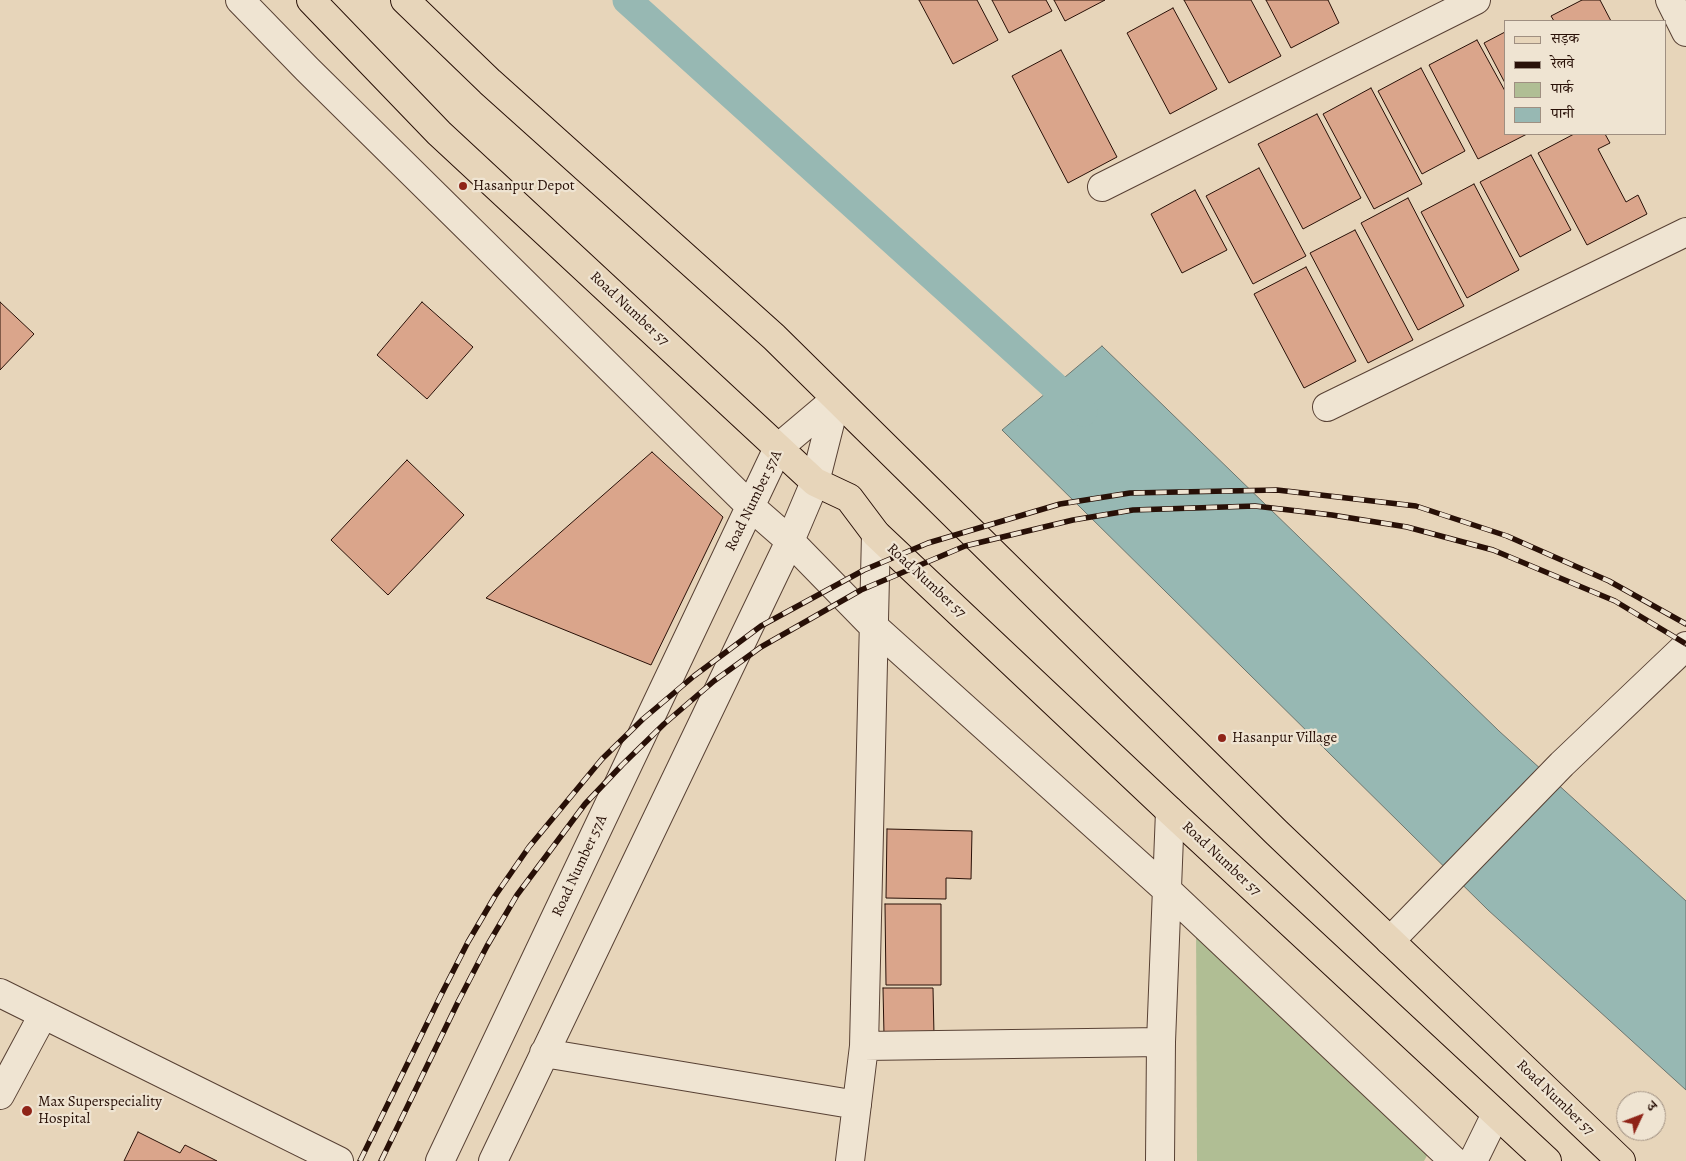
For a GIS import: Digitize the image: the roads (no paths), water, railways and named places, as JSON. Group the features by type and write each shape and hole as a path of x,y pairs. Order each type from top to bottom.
{"main road":[{"name":"Road Number 57","path":"310,0 439,133 815,482 849,498 876,534 1170,811 1547,1161"},
{"name":"Road Number 57","path":"404,0 490,82 774,337 1276,832 1621,1161"}],"street":[{"path":"240,0 314,76 750,506 790,542 872,625 1168,891 1454,1161"},
{"path":"1102,187 1476,0"},
{"path":"1670,0 1686,32"},
{"path":"1328,406 1686,232"},
{"path":"493,1161 790,542 815,482 836,399"},
{"name":"Road Number 57A","path":"440,1161 778,448 836,399"},
{"path":"850,1161 864,1046 872,625 876,534"},
{"path":"1390,941 1562,764 1686,646"},
{"path":"1160,1161 1161,1042 1170,811"},
{"path":"0,993 339,1161"},
{"path":"0,1095 43,1015"},
{"path":"864,1046 1161,1042"},
{"path":"544,1053 857,1105"},
{"path":"1473,1161 1496,1114"}],"water":[{"path":"1102,346 1499,731 1686,901 1686,1090 1488,910 1002,430"}],"waterway":[{"path":"627,0 1083,412"}],"railway":[{"path":"360,1161 468,942 495,896 529,847 602,759 643,719 694,676 761,626 864,570 928,543 1060,504 1130,493 1277,490 1416,506 1507,536 1609,581 1686,624"},
{"path":"381,1161 458,1002 487,946 517,895 585,804 622,765 664,724 714,681 761,647 861,590 965,546 1073,520 1133,510 1255,506 1332,515 1407,527 1493,550 1615,601 1686,644"}],"place":[{"name":"Hasanpur Depot","path":"463,186"},
{"name":"Hasanpur Village","path":"1222,738"},
{"name":"Max Superspeciality Hospital","path":"27,1111"}]}
